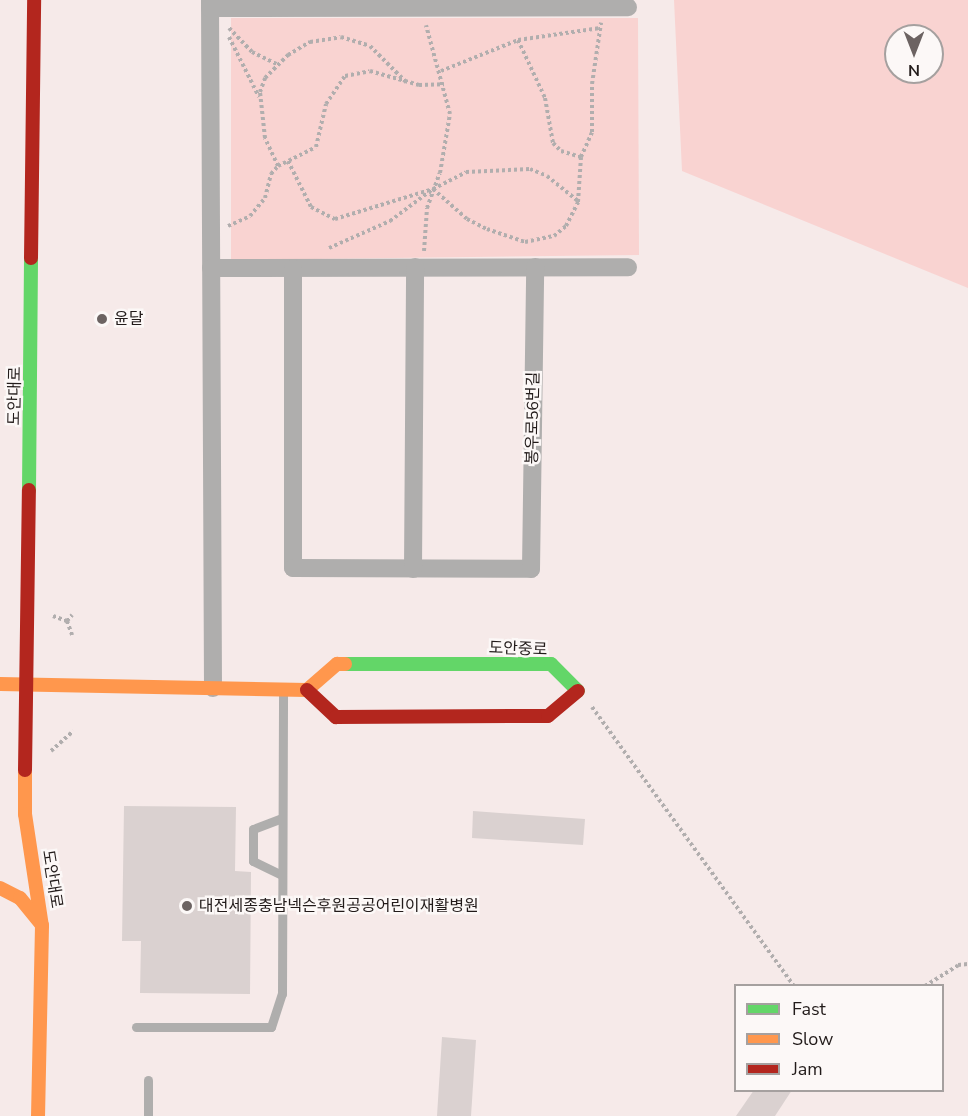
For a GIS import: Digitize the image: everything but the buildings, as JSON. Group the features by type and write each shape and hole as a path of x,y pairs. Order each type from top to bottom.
{"main road":[{"name":"도안대로","path":"34,0 26,814 42,926 38,1116"},
{"name":"도안중로","path":"307,690 337,664 550,664 579,690"},
{"path":"0,684 307,690 336,717 548,716 579,690"},
{"path":"0,888 20,898 42,926"}],"street":[{"path":"213,687 210,4 553,4 628,7"},
{"path":"293,268 293,568 414,569 415,267"},
{"name":"봉우로56번길","path":"414,569 531,569 535,267"},
{"path":"212,268 628,267"}],"lane":[{"path":"136,1027 271,1027 282,994 283,689"},
{"path":"282,818 254,829 254,861 282,874"},
{"path":"148,1080 148,1116"}],"path":[{"path":"210,4 252,52 278,64"},
{"path":"210,4 241,56 260,101 265,138 278,166"},
{"path":"415,267 423,256 433,189 447,141 450,114 441,71 420,4"},
{"path":"433,189 467,219 525,242 554,236 567,226 578,202 581,157 592,132 592,84 602,7"},
{"path":"441,71 518,40 600,28"},
{"path":"260,101 265,78 278,64 310,42 341,37 370,46 407,83"},
{"path":"518,40 545,98 553,142 561,151 581,157"},
{"path":"211,229 250,216 265,198 271,174 278,166 321,141 326,104 345,76 370,71 407,83 444,84"},
{"path":"288,161 311,207 335,219 433,189"},
{"path":"320,251 390,221 433,189 466,172 511,167 547,176 578,202"},
{"path":"67,621 72,615"},
{"path":"53,616 67,621"},
{"path":"67,621 72,635"},
{"path":"579,690 793,984"},
{"path":"51,751 64,746 73,731"},
{"path":"928,984 958,965 968,964"}],"shaded area":[{"path":"674,0 968,0 968,288 682,171"},
{"path":"231,18 638,18 639,255 231,260"}],"traffic: fast":[{"path":"29,490 31,258"},
{"path":"345,664 551,664 578,691"}],"traffic: slow":[{"path":"0,684 307,690 337,664 345,664"},
{"path":"25,770 25,814 42,926 38,1116"},
{"path":"0,888 20,898 42,925"}],"traffic: jam":[{"path":"31,258 34,0"},
{"path":"25,770 29,490"},
{"path":"307,690 336,717 548,716 578,691"}],"place":[{"name":"윤달","path":"102,319"},
{"name":"대전세종충남넥슨후원공공어린이재활병원","path":"187,906"}]}
